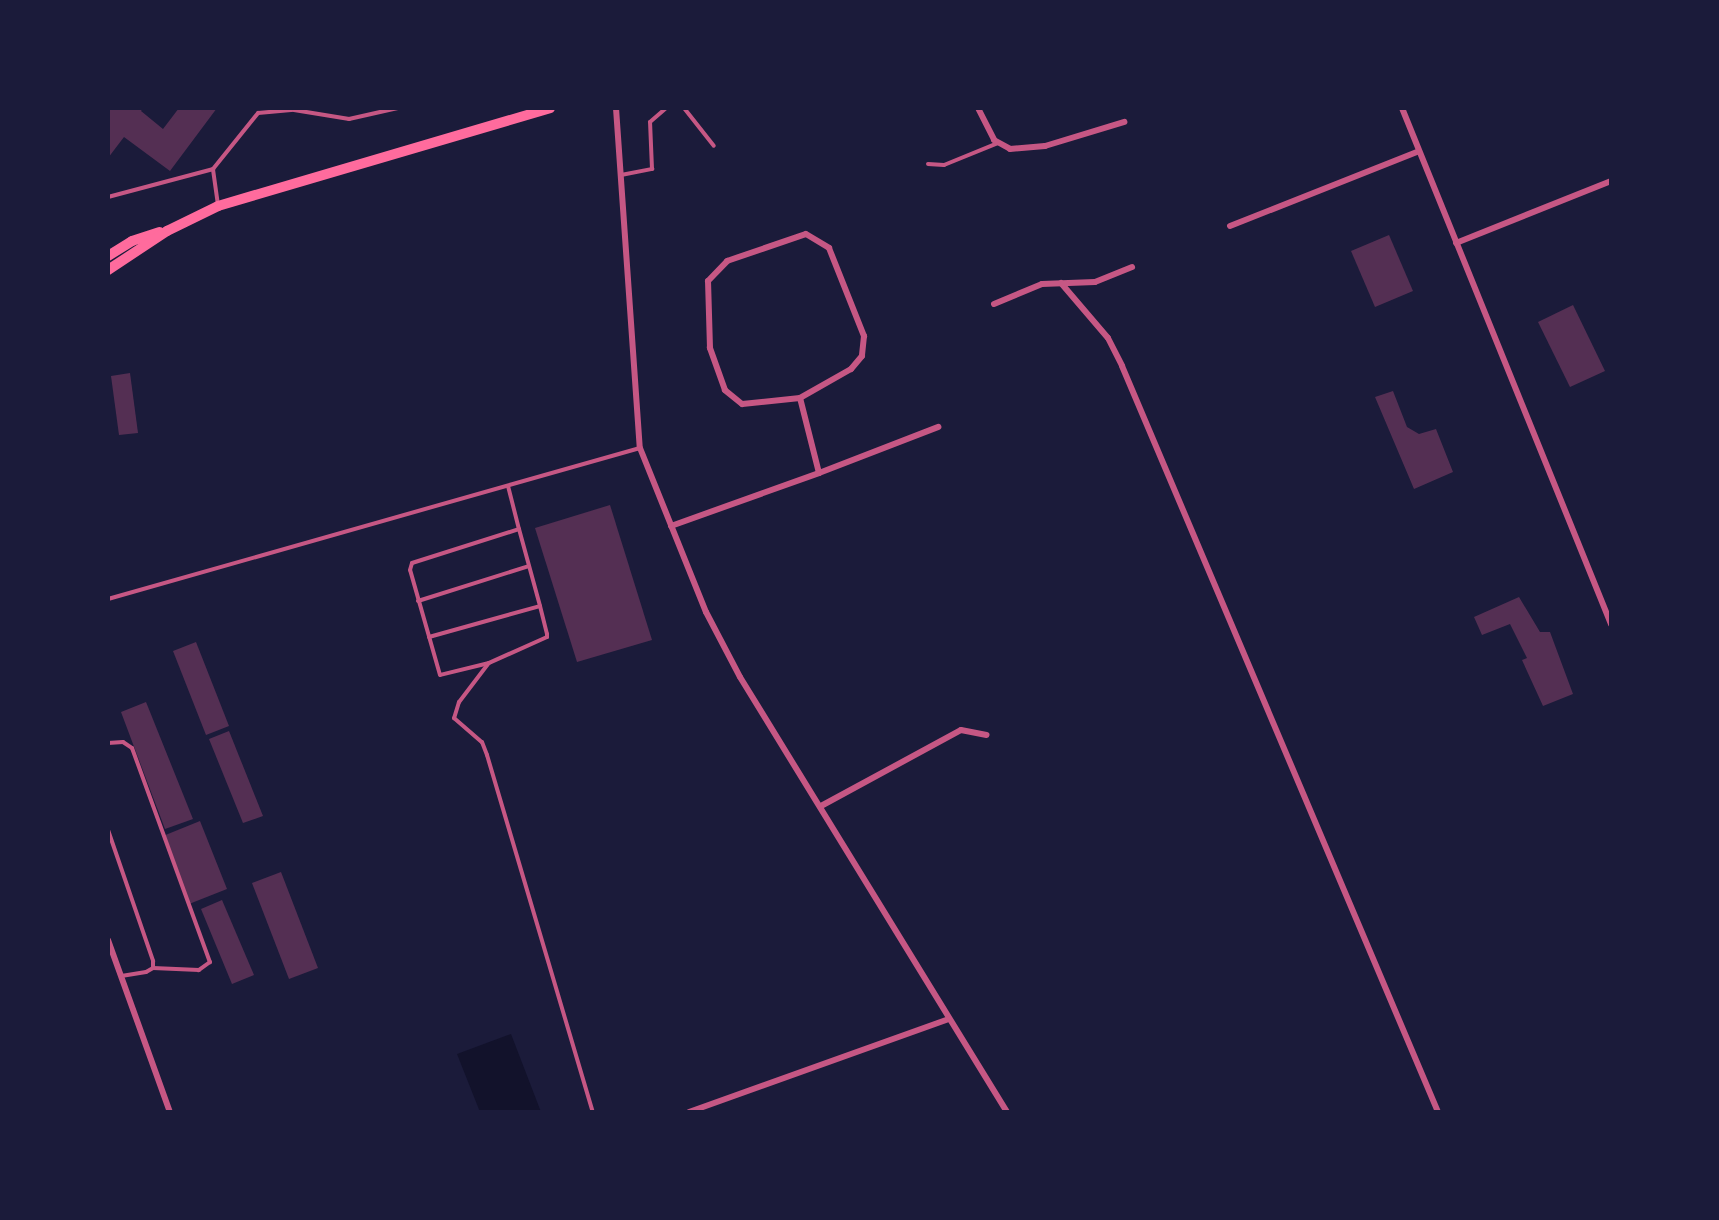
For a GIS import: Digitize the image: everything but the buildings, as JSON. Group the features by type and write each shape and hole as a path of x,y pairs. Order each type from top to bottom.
{"main road":[{"path":"108,270 167,231 218,206 550,108"},
{"path":"108,256 146,235 167,231"}],"street":[{"path":"616,108 640,448 671,526 730,659 1007,1112"},
{"path":"978,108 988,132 998,143 1021,150 1124,122"},
{"path":"1411,108 1403,110 1611,624"},
{"path":"1230,226 1419,151"},
{"path":"1456,243 1611,181"},
{"path":"806,234 828,248 864,336 864,347 851,369 801,398 751,406 732,398 718,376 710,348 706,293 714,272 727,261 806,234"},
{"path":"994,304 1042,284 1095,282 1132,267"},
{"path":"1061,283 1108,339 1122,366 1438,1112"},
{"path":"801,398 819,473"},
{"path":"671,526 938,427"},
{"path":"821,806 961,730 987,735"},
{"path":"108,940 170,1112"},
{"path":"690,1112 949,1019"}],"lane":[{"path":"108,197 213,169 258,111 294,110 349,119 398,108"},
{"path":"621,175 652,169 650,122 666,108"},
{"path":"684,108 714,146"},
{"path":"928,164 944,165 998,143"},
{"path":"213,169 218,206"},
{"path":"108,599 640,448"},
{"path":"508,486 540,606 545,640 489,663 440,675 410,570 412,563 519,529"},
{"path":"418,601 529,566"},
{"path":"429,637 540,606"},
{"path":"489,663 459,702 454,718 482,742 487,755 593,1112"},
{"path":"108,743 123,742 132,748 210,963 199,970 153,968 121,976"},
{"path":"108,830 140,917 153,968"}],"shaded area":[{"path":"511,1034 541,1112 480,1112 457,1054"}]}
